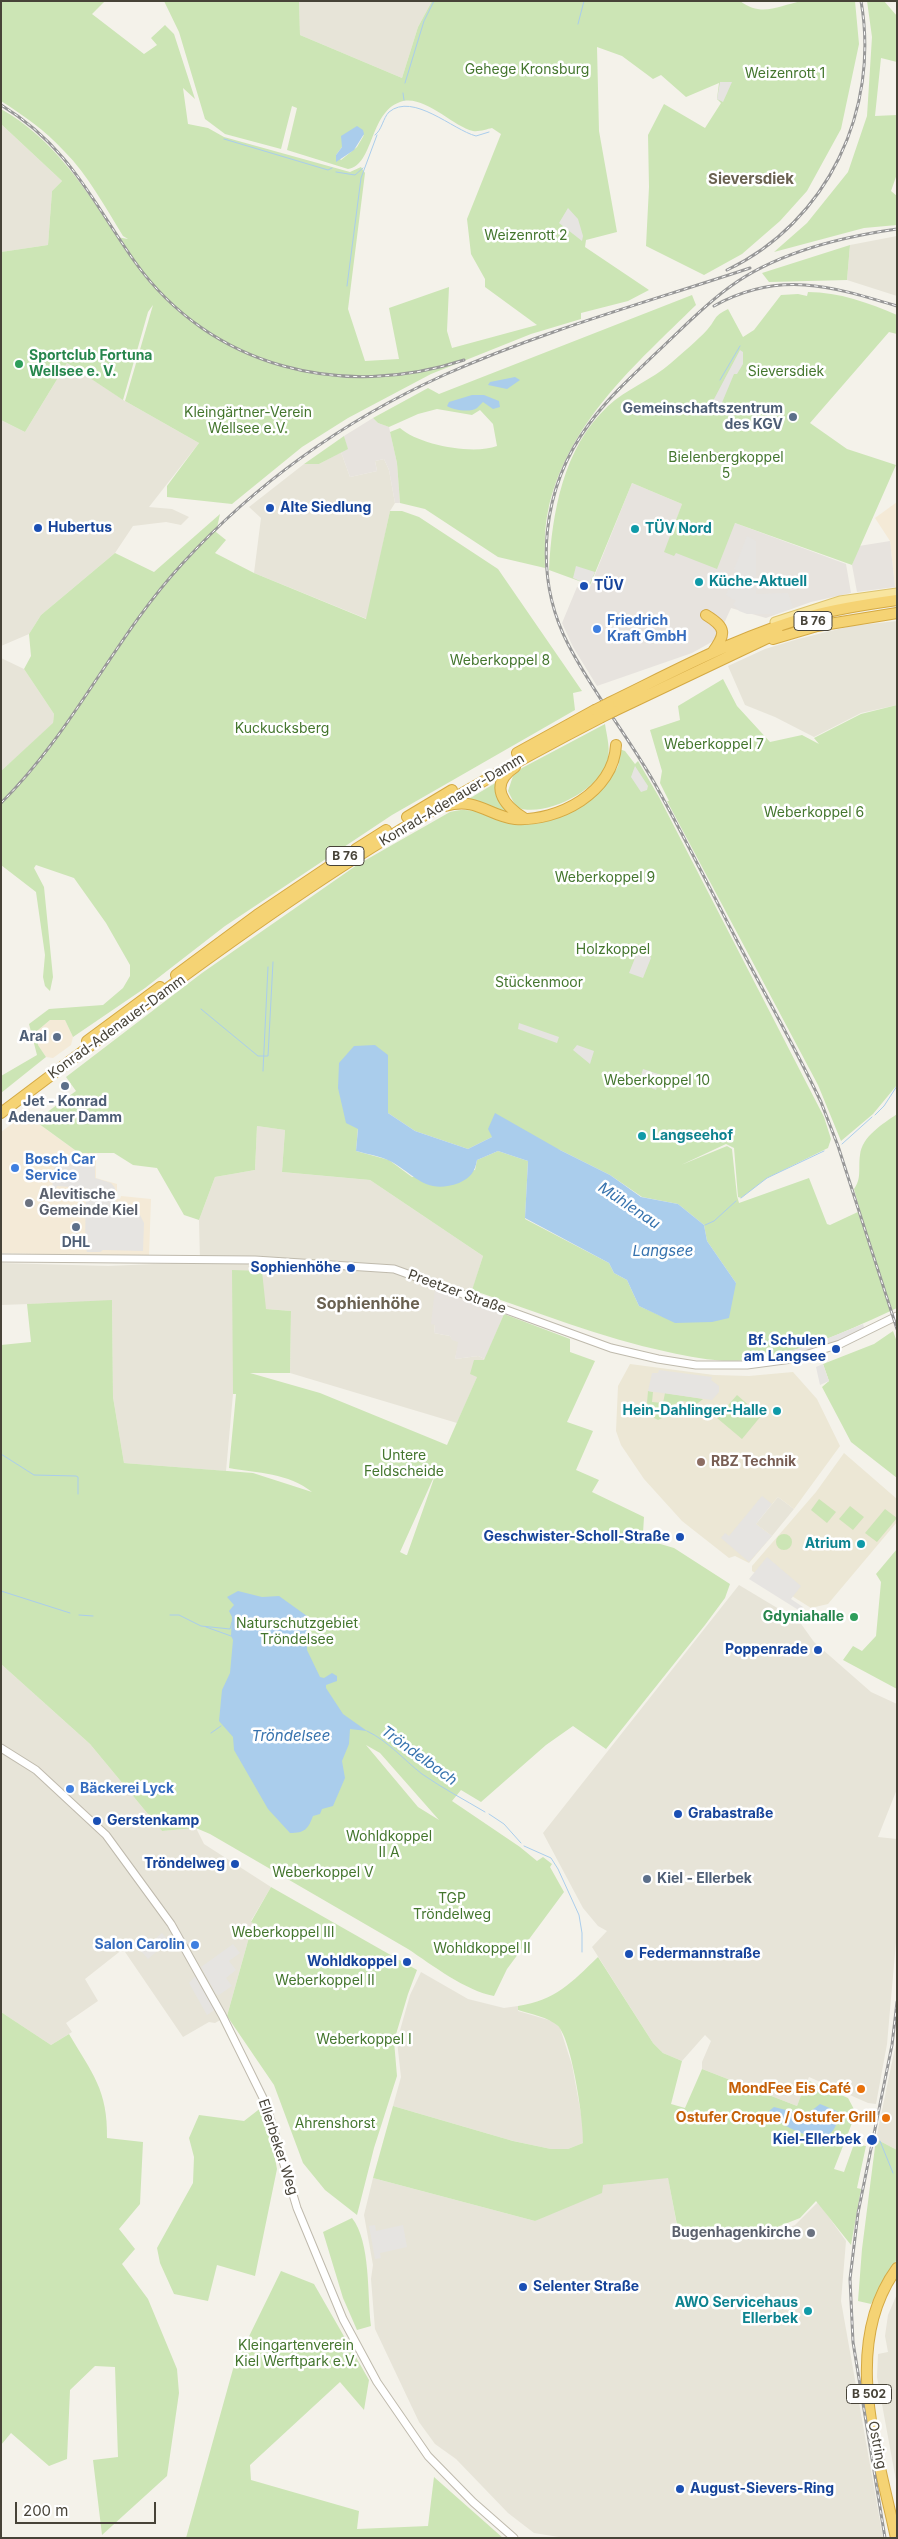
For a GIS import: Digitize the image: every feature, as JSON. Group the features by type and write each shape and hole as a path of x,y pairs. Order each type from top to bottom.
{"highway":[{"name":"Konrad-Adenauer-Damm","path":"612,707 712,653 746,638 844,607 897,600"},
{"name":"Konrad-Adenauer-Damm","path":"1,1104 217,944 297,888 423,807 597,714 734,652 800,625 845,614 897,605"},
{"name":"B 76","path":"734,652 817,626 897,614"},
{"path":"706,615 720,624 723,631 720,642 712,653"},
{"name":"B 76","path":"746,638 774,622"},
{"name":"Konrad-Adenauer-Damm","path":"1,1113 260,922 340,868 432,810 597,714"},
{"name":"B 76","path":"432,810 463,803 492,810 511,818 534,818 555,813 588,795 609,771 614,760 616,745"},
{"name":"B 76","path":"524,818 506,806 501,790 502,781 507,773 526,756"},
{"name":"Ostring","path":"895,2536 876,2446 866,2364 868,2337 876,2307 897,2268"},
{"name":"Ostring","path":"897,2279 887,2296 877,2324 873,2363 880,2426 897,2510"}],"main road":[{"path":"774,622 840,601 897,593"}],"street":[{"name":"Preetzer Straße","path":"1,1258 255,1260 394,1269 611,1348 658,1360 696,1365 747,1365 792,1359 840,1344 897,1316"},
{"name":"Ellerbeker Weg","path":"1,1748 36,1770 106,1835 172,1924 222,2015 266,2104 297,2208 343,2319 372,2374 401,2420 428,2456 473,2502 514,2538"}],"shaded area":[{"path":"299,1 432,1 418,27 402,78 300,35"},
{"path":"720,82 732,82 723,102 717,99"},
{"path":"1,124 62,181 52,191 48,245 1,252"},
{"path":"568,208 578,219 583,236 582,241 559,223"},
{"path":"897,236 897,296 847,280 850,245"},
{"path":"740,350 743,352 743,364 737,374 734,374 721,405 713,401"},
{"path":"67,363 125,401 199,443 149,507 172,509 189,517 181,525 166,522 133,526 115,553 41,615 29,634 1,646 1,420 25,432"},
{"path":"373,418 378,423 389,427 397,463 400,503 395,503 389,470 384,459 375,461 377,471 350,477 341,452 347,448 344,436"},
{"path":"341,452 350,477 377,471 375,461 384,459 389,470 395,503 390,511 367,619 254,573 261,518 249,507 304,464 319,464"},
{"path":"632,483 682,504 665,552 675,553 735,523 846,564 851,593 811,602 766,618 731,608 717,639 692,653 597,686 573,647 562,623 577,587 588,592"},
{"path":"897,502 897,587 895,587 890,541 875,518"},
{"path":"747,536 756,541 756,594 788,593 793,608 775,614 747,614 739,611 733,604 736,601 726,595 734,575 737,576 738,572 734,569"},
{"path":"890,541 895,587 857,592 852,565 859,546"},
{"path":"576,566 595,572 589,585 573,578"},
{"path":"897,621 897,705 861,713 814,737 775,717 745,705 728,666 765,649 798,639 851,626"},
{"path":"1,658 24,669 54,714 53,724 1,771"},
{"path":"635,766 648,786 647,790 641,792 631,777"},
{"path":"641,943 651,958 643,978 629,973"},
{"path":"50,1020 65,1020 73,1037 71,1045 53,1058 46,1057 38,1045 37,1031"},
{"path":"519,1023 559,1037 557,1043 518,1029"},
{"path":"577,1045 594,1051 590,1064 573,1050"},
{"path":"643,1069 661,1075 656,1090 649,1087 650,1082 640,1079"},
{"path":"25,1114 79,1153 96,1153 96,1178 117,1184 117,1199 120,1199 121,1196 151,1199 149,1257 1,1253 1,1132"},
{"path":"257,1126 285,1130 282,1172 370,1180 483,1256 469,1301 436,1289 432,1324 435,1324 434,1333 450,1336 459,1342 455,1359 478,1356 485,1359 457,1423 290,1373 291,1311 266,1309 233,1270 233,1394 226,1471 124,1463 113,1397 112,1301 1,1305 1,1263 108,1266 200,1262 199,1220 215,1177 255,1170"},
{"path":"61,1157 95,1157 95,1178 111,1183 115,1188 116,1205 132,1206 139,1213 144,1223 143,1251 103,1250 100,1252 87,1252 85,1246 86,1188 57,1186 56,1189 52,1189 55,1161"},
{"path":"435,1289 504,1314 485,1359 478,1356 455,1359 458,1342 452,1340 450,1336 434,1333 435,1325 431,1324"},
{"path":"863,1324 865,1330 839,1341 790,1357 769,1360 768,1357 814,1344"},
{"name":"RBZ Technik","path":"630,1364 714,1375 749,1376 793,1372 817,1399 840,1446 794,1509 778,1497 756,1523 772,1536 749,1563 735,1556 729,1558 682,1521 644,1479 621,1445 616,1431 618,1386"},
{"path":"823,1364 829,1381 820,1385 816,1367"},
{"path":"659,1370 712,1377 711,1380 719,1386 719,1392 712,1400 648,1391 652,1373 658,1373"},
{"path":"844,1453 897,1499 897,1522 828,1604 811,1608 752,1571 752,1566 816,1492"},
{"path":"762,1496 772,1504 756,1524 772,1536 749,1562 721,1538 725,1533 729,1536"},
{"path":"778,1497 794,1509 772,1536 756,1524"},
{"path":"767,1557 801,1586 791,1599 803,1607 800,1611 749,1579"},
{"path":"739,1585 799,1621 814,1642 871,1692 897,1704 897,1789 878,1837 897,1839 897,1931 887,2044 876,2104 868,2103 809,2077 797,2106 702,2069 702,2062 711,2041 705,2035 682,2061 663,2053 653,2043 592,1947 607,1931 598,1926 583,1908 543,1833"},
{"path":"1,1664 90,1744 162,1831 196,1828 204,1844 271,1887 251,1921 253,1923 227,2016 215,2023 209,2022 183,2037 123,1949 85,1979 98,2001 66,2023 72,2032 51,2045 1,2012"},
{"path":"162,1933 169,1941 148,1959 141,1951"},
{"path":"233,1944 240,1953 229,1961 236,1970 226,1978 232,1986 219,1995 216,1994 201,1967"},
{"path":"421,1972 468,1999 504,2008 518,2006 518,2011 552,2021 560,2028 572,2065 584,2130 583,2143 568,2149 551,2149 513,2141 393,2106 401,2077 397,2041 410,1995"},
{"path":"197,1974 216,2009 207,2015 189,1983"},
{"path":"897,2026 897,2150 876,2139 896,2043"},
{"path":"668,2177 677,2226 682,2239 707,2240 766,2236 795,2225 818,2202 846,2241 841,2301 883,2538 565,2538 534,2533 508,2513 456,2459 435,2444 419,2422 375,2329 371,2279 373,2265 364,2215 373,2178 535,2221 603,2185"},
{"path":"375,2225 376,2231 403,2225 407,2247 380,2253 381,2258 375,2259 369,2226"},
{"path":"897,2294 897,2486 877,2377 878,2354 888,2352 885,2336 888,2315"}],"green space":[{"path":"1,1 105,1 92,14 144,54 157,45 151,38 165,25 174,34 195,99 183,88 188,124 208,128 224,137 350,172 361,167 365,173 348,309 365,361 399,359 389,308 449,287 447,331 452,348 537,325 485,287 485,279 471,254 467,219 501,134 492,128 473,131 418,102 409,100 400,102 390,108 382,117 363,158 356,165 348,169 287,150 297,108 292,106 281,149 225,134 205,119 179,32 164,1 299,1 300,35 402,78 418,27 432,1 740,1 748,6 763,10 803,1 855,1 859,44 841,129 807,191 780,221 742,254 704,275 646,246 649,187 648,135 664,104 705,128 721,103 717,99 719,83 686,97 661,75 653,79 622,56 597,47 599,131 617,232 586,240 585,247 649,290 628,301 581,313 581,319 531,334 431,374 348,418 302,447 232,504 167,497 167,486 199,443 125,401 153,305 148,312 123,400 67,363 25,432 1,420 1,252 48,245 52,191 62,181 1,124 1,109 20,121 53,150 80,183 117,237 128,239 123,236 96,192 73,160 42,130 1,101","holes":["364,135 357,147 341,160 336,155 342,147"]},
{"path":"867,1 884,1 897,16 897,62 881,58 875,116 897,115 897,174 891,191 897,196 897,225 864,228 774,252 807,223 848,172 867,116 872,37"},
{"path":"850,245 847,280 769,282 762,273"},
{"name":"Bielenbergkoppel 5","path":"808,292 820,292 854,299 897,315 897,334 889,332 810,423 847,449 896,465 852,565 735,523 717,569 676,553 674,556 664,552 682,504 632,483 590,585 549,570 557,504 570,461 580,441 608,406 671,363 703,334 717,316 728,309 743,337 754,330 781,295 798,294 807,296"},
{"path":"692,295 696,305 627,373 587,423 571,450 557,479 548,511 545,532 545,568 498,557 425,509 400,503 397,463 390,432 400,428 433,444 461,449 487,449 497,446 493,424 480,410 472,415 437,409 418,414 389,427 378,423 373,418 428,388 439,394"},
{"path":"344,436 348,449 319,464 304,464"},
{"name":"Kuckucksberg","path":"390,511 402,511 419,517 498,569 582,691 573,693 575,710 392,815 225,926 145,988 73,1037 65,1020 50,1020 37,1031 38,1045 46,1057 1,1093 1,1076 37,1055 29,1024 49,1009 103,1005 123,988 130,976 130,965 106,923 74,878 36,865 34,868 44,887 53,977 50,991 45,986 43,977 45,955 36,892 1,865 1,771 53,723 54,714 24,669 31,656 29,634 41,615 115,553 154,572 220,514 216,532 226,540 215,553 254,573 366,619"},
{"path":"723,679 737,706 770,742 802,735 819,744 814,738 861,714 897,705 897,1085 873,1114 841,1141 818,1085 667,801 669,801 660,783 662,771 650,730 680,720 678,706"},
{"path":"605,724 609,753 607,763 602,773 593,783 568,800 554,806 527,810 516,807 508,791 513,776 522,768"},
{"path":"619,749 625,751 635,764 638,761 659,797 824,1117 831,1139 828,1148 767,1178 741,1198 738,1197 734,1148 726,1144 681,1165 727,1146 732,1149 737,1196 739,1203 809,1178 827,1224 830,1225 860,1211 854,1189 859,1177 859,1160 862,1148 874,1131 897,1114 897,1308 827,1339 773,1356 721,1361 668,1352 618,1340 472,1290 483,1256 370,1180 282,1172 285,1130 257,1126 255,1170 215,1177 199,1220 184,1215 157,1168 133,1165 114,1153 79,1153 35,1121 76,1091 66,1077 202,973 357,865 450,812 460,810 477,811 521,824 534,824 562,816 589,800 610,779 618,766","holes":["388,1055 388,1113 415,1131 468,1149 492,1137 560,1150 610,1175 642,1197 678,1204 704,1225 707,1241 736,1283 675,1322 639,1306 627,1280 614,1273 609,1263 525,1219 528,1161 498,1151 477,1160 475,1170 412,1177 389,1160 356,1151 358,1128"]},
{"path":"497,782 502,804 508,813 467,800"},
{"path":"232,1270 262,1271 266,1309 291,1311 290,1373 250,1373 320,1393 447,1445 477,1377 470,1374 474,1360 484,1360 504,1314 570,1339 570,1352 595,1361 567,1422 593,1431 576,1470 599,1480 592,1492 644,1517 643,1533 657,1543 674,1548 730,1584 725,1598 705,1625 606,1749 573,1726 546,1745 481,1802 461,1790 452,1801 520,1847 537,1861 543,1857 552,1864 550,1867 564,1892 507,1969 494,1996 472,1989 438,1970 408,1949 210,1834 196,1828 162,1831 90,1744 1,1664 1,1345 31,1342 27,1304 112,1300 113,1397 124,1463 253,1473 312,1492 283,1477 229,1468 236,1394 233,1394","holes":["437,1470 407,1555 406,1555 400,1552","366,1745 380,1753 439,1820 418,1807"]},
{"path":"893,1331 897,1342 897,1478 851,1442 822,1387 829,1381 823,1364 874,1344"},
{"path":"648,1391 653,1392 652,1402 663,1403 665,1393 703,1399 693,1407 689,1402 678,1402 658,1420 654,1418 647,1403"},
{"path":"737,1395 761,1416 742,1439 717,1418"},
{"path":"819,1499 836,1512 827,1523 811,1510"},
{"path":"850,1506 864,1517 853,1530 839,1519"},
{"path":"885,1509 897,1518 877,1542 865,1533"},
{"path":"784,1534 790,1536 792,1542 790,1548 784,1550 778,1548 776,1542 778,1536"},
{"path":"897,1549 897,1689 843,1660 853,1646 862,1651 876,1636 881,1582 876,1574"},
{"path":"271,1887 417,1970 394,2041 397,2076 374,2148 357,2215 325,2190 303,2163 274,2085 227,2016 253,1923 251,1922"},
{"path":"598,1957 653,2043 663,2053 682,2061 671,2104 685,2108 702,2069 797,2106 807,2080 848,2098 856,2113 834,2169 844,2172 854,2144 866,2146 857,2188 861,2189 851,2245 816,2201 800,2218 767,2231 679,2235 668,2178 603,2185 602,2193 535,2221 373,2178 393,2106 513,2141 551,2149 568,2149 583,2143 576,2082 563,2034 554,2023 518,2010 518,2006 553,1995 571,1982"},
{"path":"1,2012 51,2045 69,2034 97,2083 105,2107 107,2138 143,2142 140,2204 119,2229 135,2249 122,2264 148,2299 177,2369 179,2393 167,2476 102,2535 93,2460 118,2457 115,2367 95,2366 70,2390 67,2459 49,2466 11,2433 1,2445"},
{"path":"262,2107 269,2127 277,2169 255,2276 217,2265 208,2301 174,2294 160,2263 157,2248 193,2183 194,2157 189,2138 199,2115 244,2121"},
{"path":"876,2139 897,2150 897,2260 889,2270 871,2304 858,2301 862,2249"},
{"path":"352,2218 358,2228 365,2255 371,2326 357,2330 343,2298 323,2232"},
{"name":"Kleingartenverein Kiel Werftpark e.V.","path":"281,2271 314,2284 369,2380 364,2410 340,2382 250,2465 251,2480 359,2511 357,2529 428,2526 434,2477 503,2538 186,2538 233,2369"}],"water":[{"path":"357,126 363,130 364,134 354,150 336,162 336,155 342,147 341,136"},
{"path":"515,377 520,380 507,389 488,385 490,382"},
{"path":"472,395 484,395 499,401 500,407 493,409 483,402 474,410 466,411 447,406 449,402"},
{"name":"Langsee","path":"375,1045 388,1055 388,1113 415,1131 468,1149 492,1137 488,1129 495,1113 560,1150 610,1175 641,1197 678,1204 704,1225 707,1241 736,1283 729,1318 712,1322 675,1323 639,1306 627,1280 614,1273 609,1263 525,1218 528,1161 498,1151 477,1160 475,1168 469,1177 463,1181 438,1187 422,1182 386,1159 356,1151 358,1129 346,1123 338,1088 339,1063 354,1046"},
{"name":"Tröndelsee","path":"238,1591 262,1597 279,1596 307,1616 307,1650 320,1677 324,1678 332,1673 337,1676 337,1681 326,1685 326,1688 343,1714 367,1731 350,1729 349,1744 342,1761 345,1778 333,1806 322,1809 320,1814 313,1816 303,1831 290,1833 268,1809 234,1750 233,1737 219,1721 222,1690 230,1673 233,1640 231,1636 232,1617 229,1611 234,1605 227,1597"},
{"path":"820,2104 837,2111 839,2115 832,2131 822,2137 796,2131 779,2121 769,2111 774,2107 806,2115"}],"waterway":[{"path":"405,83 424,21 434,1"},
{"path":"578,24 584,1"},
{"path":"403,93 404,100"},
{"path":"375,135 389,112 399,107 409,106 433,114 476,136 489,132"},
{"path":"347,286 361,178 377,135"},
{"path":"224,139 328,170 332,168"},
{"path":"336,172 355,175 363,168"},
{"path":"720,380 740,346"},
{"path":"201,1009 258,1056 268,1056 273,962"},
{"path":"263,1071 268,967"},
{"name":"Mühlenau","path":"875,1115 884,1106 897,1086"},
{"name":"Mühlenau","path":"842,1144 872,1117"},
{"name":"Mühlenau","path":"741,1198 767,1178 824,1151"},
{"name":"Mühlenau","path":"705,1225 714,1221 736,1201"},
{"path":"1,1454 34,1475 78,1477 78,1494"},
{"path":"1,1591 70,1613"},
{"path":"79,1615 93,1616"},
{"path":"170,1615 179,1615 201,1626 230,1629 232,1622"},
{"path":"206,1627 231,1636"},
{"path":"211,1733 221,1726"},
{"name":"Tröndelbach","path":"367,1731 389,1745 422,1774 485,1812"},
{"name":"Tröndelbach","path":"489,1814 504,1824 521,1843"},
{"name":"Tröndelbach","path":"524,1846 551,1858 558,1869 579,1915 582,1933 582,1952"},
{"name":"Tröndelbach","path":"880,2141 893,2173"}],"railway":[{"path":"727,270 763,249 793,223 819,192 839,158 854,121 862,82 865,42 861,1"},
{"path":"1,105 25,121 45,138 92,196 135,262 166,298 201,328 241,350 283,366 327,375 372,376 418,372 464,360"},
{"path":"897,229 854,236 789,255 749,274 711,301 692,318 612,396 596,414 573,449 561,475 552,503 547,531 546,560 549,589 557,617 568,644 588,680 634,749 676,822 821,1102 838,1146 897,1329"},
{"path":"1,803 50,746 135,623 182,564 240,507 303,456 372,412 444,375 481,359 557,331 750,268"},
{"path":"714,306 738,295 761,288 783,285 827,288 897,306"},
{"path":"885,2538 853,2342 850,2279 858,2213 892,2045 897,2002"}],"place":[{"name":"Sportclub Fortuna Wellsee e. V.","path":"19,364"},
{"name":"Gemeinschaftszentrum des KGV","path":"793,417"},
{"name":"Alte Siedlung","path":"270,508"},
{"name":"Hubertus","path":"38,528"},
{"name":"TÜV Nord","path":"635,529"},
{"name":"Küche-Aktuell","path":"699,582"},
{"name":"TÜV","path":"584,586"},
{"name":"Friedrich Kraft GmbH","path":"597,629"},
{"name":"Aral","path":"57,1037"},
{"name":"Jet - Konrad Adenauer Damm","path":"65,1086"},
{"name":"Langseehof","path":"642,1136"},
{"name":"Bosch Car Service","path":"15,1168"},
{"name":"Alevitische Gemeinde Kiel","path":"29,1203"},
{"name":"DHL","path":"76,1227"},
{"name":"Sophienhöhe","path":"351,1268"},
{"name":"Bf. Schulen am Langsee","path":"836,1349"},
{"name":"Hein-Dahlinger-Halle","path":"777,1411"},
{"name":"RBZ Technik","path":"701,1462"},
{"name":"Geschwister-Scholl-Straße","path":"680,1537"},
{"name":"Atrium","path":"861,1544"},
{"name":"Gdyniahalle","path":"854,1617"},
{"name":"Poppenrade","path":"818,1650"},
{"name":"Bäckerei Lyck","path":"70,1789"},
{"name":"Grabastraße","path":"678,1814"},
{"name":"Gerstenkamp","path":"97,1821"},
{"name":"Tröndelweg","path":"235,1864"},
{"name":"Kiel - Ellerbek","path":"647,1879"},
{"name":"Salon Carolin","path":"195,1945"},
{"name":"Federmannstraße","path":"629,1954"},
{"name":"Wohldkoppel","path":"407,1962"},
{"name":"MondFee Eis Café","path":"861,2089"},
{"name":"Ostufer Croque / Ostufer Grill","path":"886,2118"},
{"name":"Kiel-Ellerbek","path":"872,2140"},
{"name":"Bugenhagenkirche","path":"811,2233"},
{"name":"Selenter Straße","path":"523,2287"},
{"name":"AWO Servicehaus Ellerbek","path":"808,2311"},
{"name":"August-Sievers-Ring","path":"680,2489"}],"district":[{"name":"Sieversdiek","path":"751,179"},
{"name":"Sophienhöhe","path":"368,1304"}],"park label":[{"name":"Gehege Kronsburg","path":"527,70"},
{"name":"Weizenrott 1","path":"785,74"},
{"name":"Weizenrott 2","path":"526,236"},
{"name":"Kleingärtner-Verein Wellsee e.V.","path":"248,422"},
{"name":"Weberkoppel 8","path":"500,661"},
{"name":"Weberkoppel 7","path":"714,745"},
{"name":"Weberkoppel 6","path":"814,813"},
{"name":"Weberkoppel 9","path":"605,878"},
{"name":"Holzkoppel","path":"613,950"},
{"name":"Stückenmoor","path":"539,983"},
{"name":"Weberkoppel 10","path":"657,1081"},
{"name":"Untere Feldscheide","path":"404,1464"},
{"name":"Naturschutzgebiet Tröndelsee","path":"297,1632"},
{"name":"Wohldkoppel II A","path":"389,1845"},
{"name":"Weberkoppel V","path":"323,1873"},
{"name":"TGP Tröndelweg","path":"452,1908"},
{"name":"Weberkoppel III","path":"283,1933"},
{"name":"Wohldkoppel II","path":"482,1949"},
{"name":"Weberkoppel II","path":"325,1981"},
{"name":"Weberkoppel I","path":"364,2040"},
{"name":"Ahrenshorst","path":"335,2124"}]}
